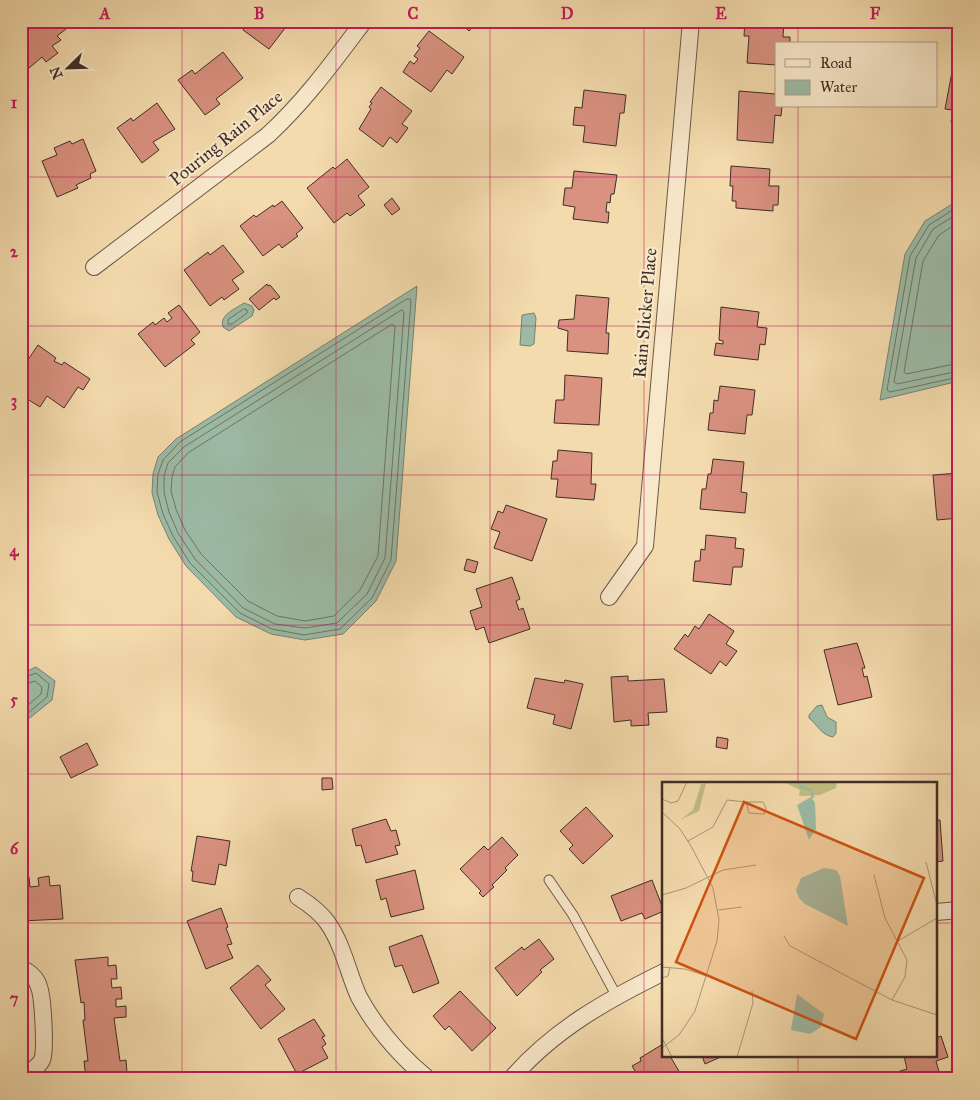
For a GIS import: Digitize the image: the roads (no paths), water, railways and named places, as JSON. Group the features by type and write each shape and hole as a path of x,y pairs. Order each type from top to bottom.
{"street":[{"name":"Pouring Rain Place","path":"94,267 268,135 292,113 318,83 364,21"},
{"name":"Rain Slicker Place","path":"609,597 645,546 691,21"},
{"path":"298,897 312,907 327,922 338,940 360,997 379,1029 402,1057 428,1079"},
{"path":"938,912 959,910"},
{"path":"21,968 32,974 39,986 45,1048 42,1060 34,1070 21,1077"},
{"path":"510,1079 554,1038 594,1009 616,995 662,973"}],"lane":[{"path":"549,880 573,915 616,995"}],"water":[{"path":"959,201 959,381 880,400 905,254 925,221"},
{"path":"417,286 396,561 376,601 343,634 305,640 271,634 236,617 186,566 169,539 158,515 152,493 153,474 158,457 176,439"},
{"path":"244,303 252,306 254,310 252,316 229,331 223,327 223,319 232,310"},
{"path":"534,313 536,318 534,344 530,346 520,345 522,315"},
{"path":"36,667 55,681 52,700 21,725 21,674"},
{"path":"822,705 827,717 836,722 836,733 833,737 822,732 809,718 809,715 817,706"}]}
